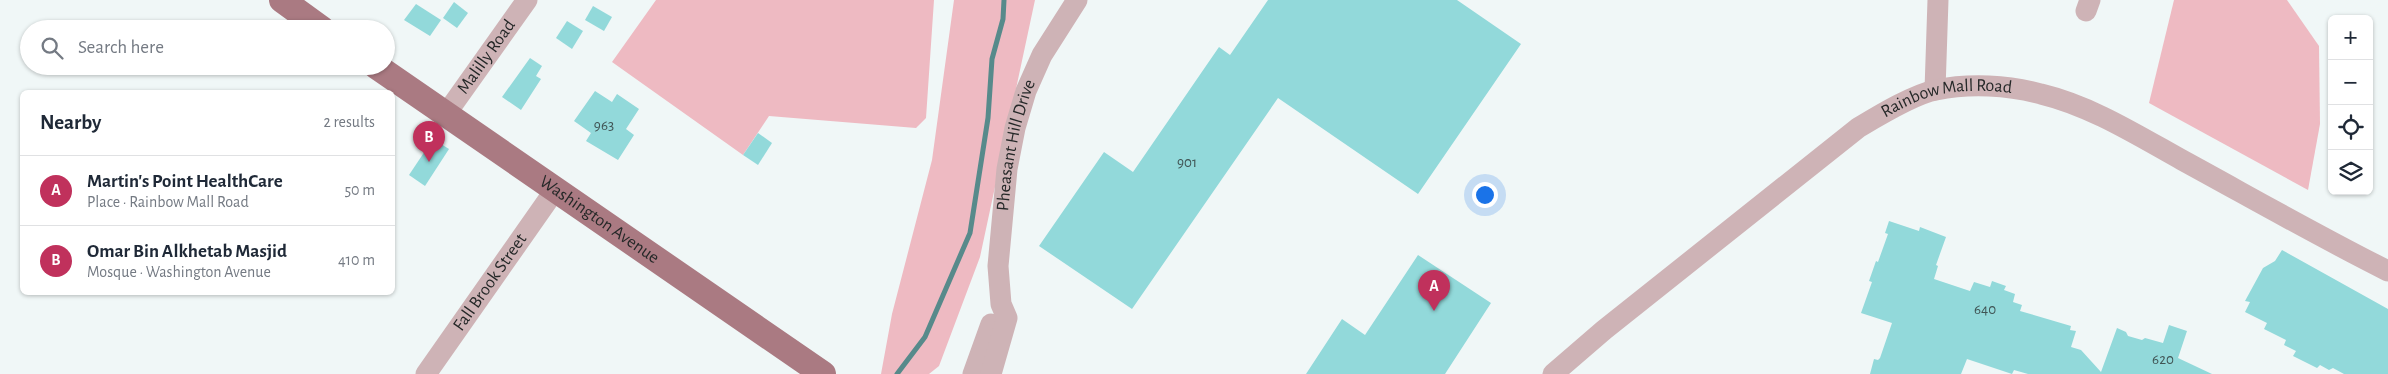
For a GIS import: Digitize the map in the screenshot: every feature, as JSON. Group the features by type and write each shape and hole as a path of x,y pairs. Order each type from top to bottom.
{"main road":[{"path":"282,0 310,20"},
{"name":"Washington Avenue","path":"389,75 823,374"}],"street":[{"name":"Malilly Road","path":"446,114 527,0"},
{"name":"Pheasant Hill Drive","path":"990,374 1007,318 1001,304 998,266 1007,169 1015,128 1026,91 1042,55 1077,0"},
{"path":"1935,90 1938,0"},
{"name":"Rainbow Mall Road","path":"1554,374 1604,330 1844,138 1886,110 1935,90 1979,87 2010,88 2041,94 2072,104 2130,131 2298,225 2388,271"},
{"name":"Fall Brook Street","path":"426,374 555,190"},
{"path":"973,374 983,350 993,314 1001,304"}],"shaded area":[{"path":"656,0 934,0 926,118 916,128 769,116 743,155 612,62"},
{"path":"954,0 1035,0 980,257 939,366 929,374 881,374 892,314 932,160"},
{"path":"2174,0 2287,0 2319,46 2320,124 2308,190 2149,103"}],"building":[{"path":"1268,0 1457,0 1521,44 1418,194 1278,98 1132,309 1039,246 1104,152 1133,172 1219,47 1230,55"},
{"path":"454,2 468,13 457,28 443,18"},
{"path":"416,4 441,20 430,36 404,20"},
{"path":"593,6 612,17 604,31 585,20"},
{"path":"567,21 583,31 572,49 556,38"},
{"path":"530,58 542,66 536,76 541,79 521,110 502,97"},
{"path":"595,91 612,102 617,94 639,109 626,129 634,135 618,160 586,141 591,133 574,121"},
{"path":"758,133 772,143 758,165 743,155"},
{"path":"433,139 449,149 425,186 409,175"},
{"path":"1889,221 1919,231 1920,227 1946,237 1936,265 1938,266 1934,279 1970,291 1974,282 1990,287 1992,281 2006,286 2004,290 2015,294 2013,302 2022,305 2020,311 2071,326 2070,330 2076,331 2071,347 2081,350 2101,372 2117,328 2126,332 2128,336 2163,343 2169,325 2187,331 2178,358 2212,374 2028,374 2014,370 2012,374 1967,359 1961,374 1870,374 1874,359 1878,360 1880,358 1892,323 1861,313 1872,282 1869,281 1888,234 1885,233"},
{"path":"2282,250 2388,309 2388,374 2344,374 2333,368 2329,370 2320,365 2317,368 2293,356 2296,351 2284,345 2286,340 2264,329 2267,323 2245,312 2250,302 2245,301 2263,268 2275,261"},
{"path":"1418,255 1491,303 1445,374 1306,374 1342,319 1365,335"}],"waterway":[{"path":"897,374 925,337 970,233 988,118 992,59 1003,19 1004,0"}],"place":[{"name":"Omar Bin Alkhetab Masjid","path":"429,162"},
{"name":"Martin's Point HealthCare","path":"1434,311"}]}
